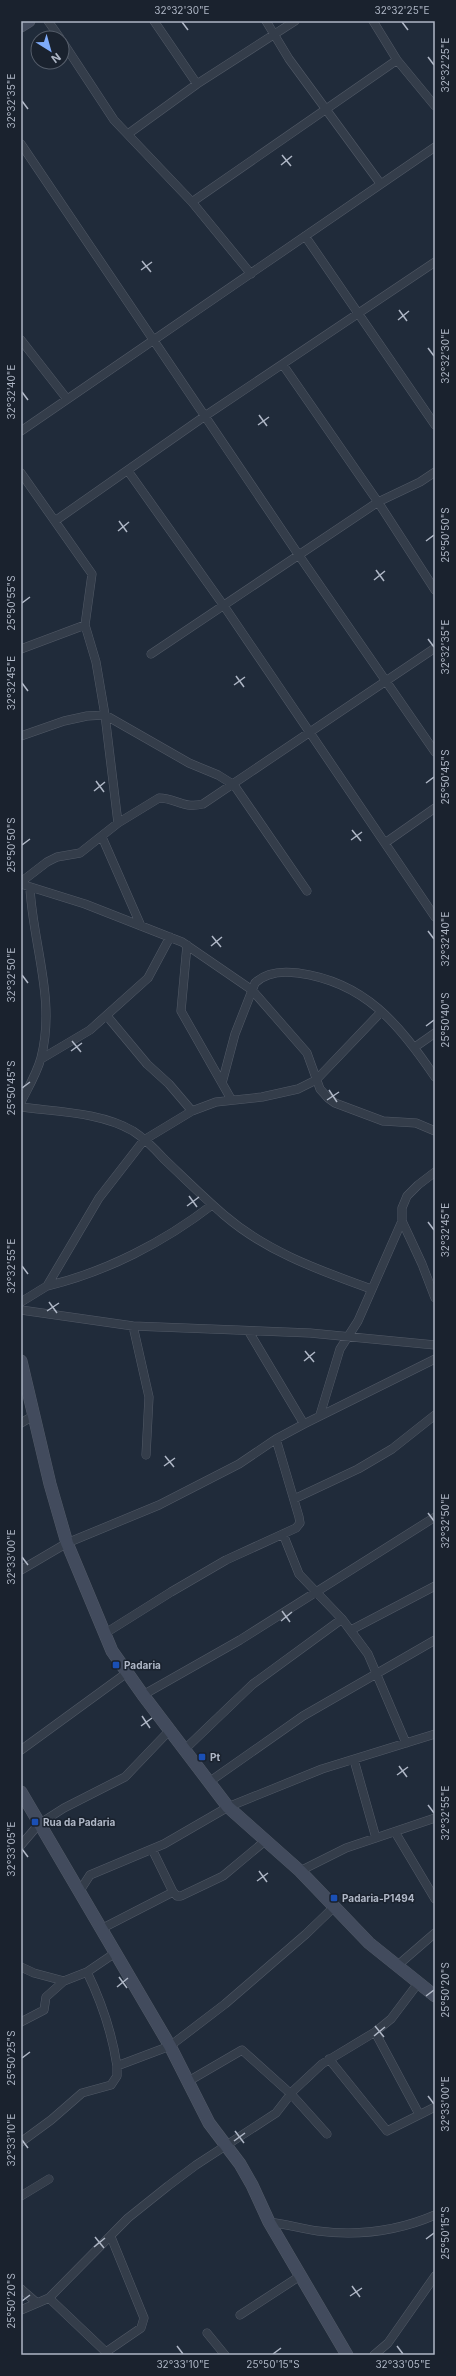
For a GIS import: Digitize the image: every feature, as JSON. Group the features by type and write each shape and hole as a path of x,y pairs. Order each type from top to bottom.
{"street":[{"path":"21,26 29,21"},
{"path":"48,21 54,30"},
{"path":"154,21 197,84"},
{"path":"266,21 289,59 380,183"},
{"path":"128,134 197,84 295,21"},
{"path":"373,21 397,60 435,106"},
{"path":"70,53 114,120 192,202 251,274"},
{"path":"192,202 397,60"},
{"path":"21,144 298,554 435,752"},
{"path":"21,431 251,274 380,183 435,147"},
{"path":"305,236 435,425"},
{"path":"55,521 206,416 358,313 435,263"},
{"path":"21,340 67,399"},
{"path":"283,365 378,502 435,590"},
{"path":"128,471 224,606 435,917"},
{"path":"151,654 224,606 298,554 378,502 420,482 435,472"},
{"path":"21,473 92,574 85,624 96,662 105,716 118,823"},
{"path":"21,649 85,624"},
{"path":"435,648 234,785 203,804 193,806 158,798 118,823 80,853 57,857 47,862 21,883 30,888 84,904 170,937 186,945 252,990 307,1053 320,1089 336,1103 383,1121 416,1123 435,1132"},
{"path":"21,736 64,721 86,716 105,716 182,760 234,785 308,891"},
{"path":"385,843 435,808"},
{"path":"102,837 141,926"},
{"path":"21,1102 41,1059 47,995 31,912 30,888"},
{"path":"41,1059 84,1034 107,1016 148,978 170,937"},
{"path":"186,945 181,1010 231,1099"},
{"path":"222,1083 235,1034 255,983 262,976 294,972 320,976 361,994 381,1012 414,1048 435,1077"},
{"path":"47,1286 99,1198 144,1140 192,1111 216,1102 231,1099 262,1097 298,1089 316,1080 381,1012"},
{"path":"107,1016 147,1064 169,1084 192,1111"},
{"path":"414,1048 435,1033"},
{"path":"21,1107 111,1121 133,1131 212,1205 254,1238 280,1253 321,1271 371,1289"},
{"path":"320,1415 340,1349 349,1337 402,1221 402,1208 407,1196 435,1172"},
{"path":"21,1302 47,1286 67,1281 127,1257 191,1221 212,1205"},
{"path":"402,1221 422,1264 435,1298"},
{"path":"21,1310 132,1326 349,1337 435,1345"},
{"path":"132,1326 148,1397 146,1455"},
{"path":"249,1332 304,1424"},
{"path":"21,1570 67,1543 165,1502 239,1464 276,1439 320,1415 435,1359"},
{"path":"21,1361 33,1416 67,1543 112,1651 169,1731 228,1807 300,1871 369,1943 435,1996"},
{"path":"294,1499 364,1465 392,1449 435,1415"},
{"path":"21,1423 33,1416"},
{"path":"104,1634 214,1567 296,1528 300,1523 276,1439"},
{"path":"143,1695 166,1680 240,1640 316,1594 435,1517"},
{"path":"283,1534 299,1574 316,1594 342,1619 368,1654 406,1743"},
{"path":"351,1630 435,1586"},
{"path":"184,1750 253,1684 342,1619"},
{"path":"209,1782 303,1716 378,1675 435,1640"},
{"path":"21,1750 128,1672"},
{"path":"21,1845 39,1824 126,1777 169,1731"},
{"path":"79,1892 90,1875 152,1849 197,1826 228,1807 301,1776 435,1734"},
{"path":"354,1760 376,1838"},
{"path":"21,1792 170,2046 187,2082 217,2136 226,2145 252,2185 269,2222 347,2355"},
{"path":"300,1871 346,1848 435,1818"},
{"path":"395,1832 435,1899"},
{"path":"152,1849 173,1892 177,1896 181,1896 223,1876 265,1841"},
{"path":"101,1929 173,1892"},
{"path":"117,2066 170,2046 225,2004 306,1934 334,1907"},
{"path":"398,1965 435,1933"},
{"path":"21,2022 44,2010 46,1997 64,1981 87,1972 115,1953"},
{"path":"21,1967 34,1973 64,1981"},
{"path":"21,2142 51,2120 82,2092 112,2085 118,2076 114,2042 106,2017 87,1972"},
{"path":"21,2310 49,2298 111,2237 128,2218 145,2204 226,2145 272,2116 303,2080 329,2059 375,2032 391,2018 419,1982"},
{"path":"375,2032 419,2114"},
{"path":"187,2082 242,2050 292,2094 327,2134"},
{"path":"329,2059 387,2131 435,2107"},
{"path":"21,2196 49,2180"},
{"path":"269,2222 317,2231 375,2232 422,2220 435,2215"},
{"path":"49,2298 108,2354 141,2328 144,2324 144,2318 111,2237"},
{"path":"240,2314 300,2276"},
{"path":"374,2355 388,2343 435,2276"},
{"path":"21,2289 37,2303"},
{"path":"206,2334 225,2355"}],"place":[{"name":"Padaria","path":"116,1665"},
{"name":"Pt","path":"202,1757"},
{"name":"Rua da Padaria","path":"35,1822"},
{"name":"Padaria-P1494","path":"334,1898"}]}
